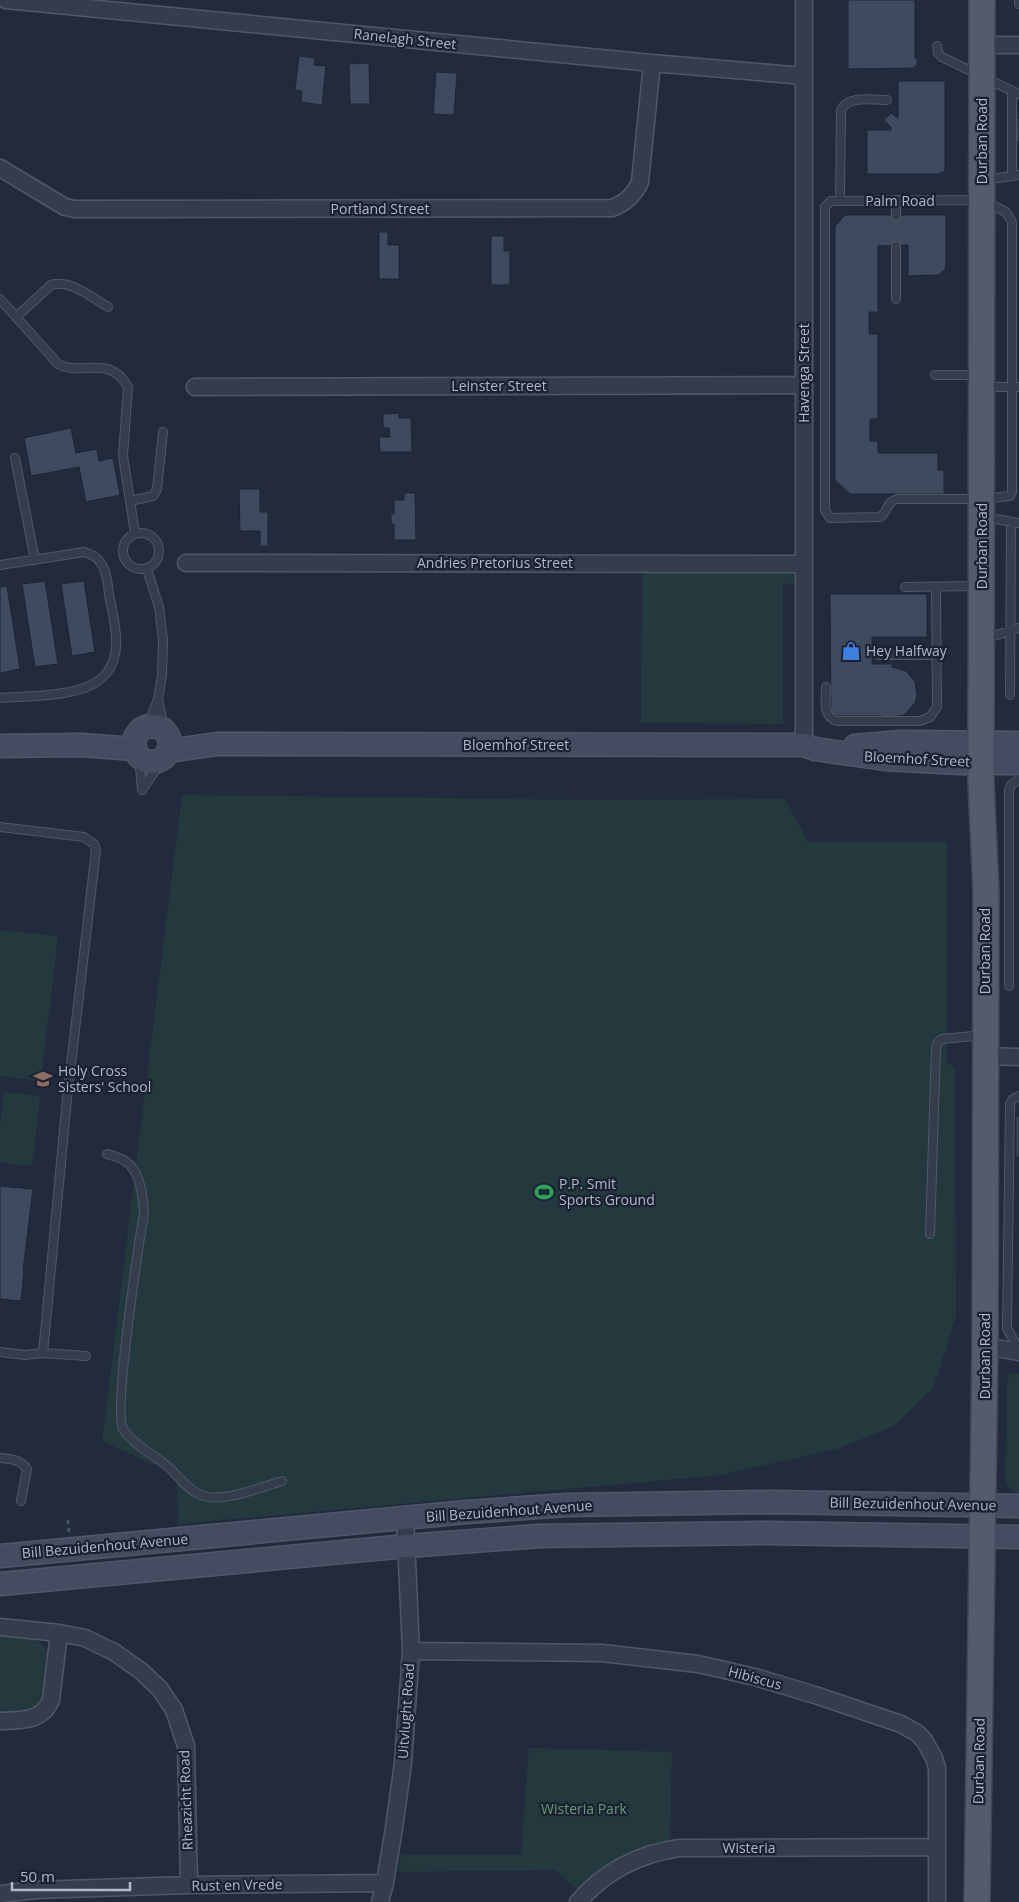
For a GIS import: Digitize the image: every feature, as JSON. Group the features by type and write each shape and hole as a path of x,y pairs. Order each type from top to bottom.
{"main road":[{"name":"Durban Road","path":"977,1902 985,1346 986,893 982,752 982,0"},
{"name":"Bloemhof Street","path":"0,746 153,743 809,747 885,760 959,763 982,752 1019,743"},
{"name":"Bloemhof Street","path":"982,752 1019,762"},
{"name":"Bill Bezuidenhout Avenue","path":"0,1556 406,1517 576,1505 771,1502 1019,1506"},
{"name":"Bill Bezuidenhout Avenue","path":"0,1584 407,1546 539,1536 766,1534 1019,1537"}],"street":[{"name":"Ranelagh Street","path":"6,0 804,76"},
{"name":"Havenga Street","path":"804,0 804,564 809,747"},
{"path":"982,45 1019,45"},
{"name":"Portland Street","path":"0,168 65,207 75,209 612,208 631,198 640,182 652,63"},
{"name":"Leinster Street","path":"195,388 804,385"},
{"name":"Andries Pretorius Street","path":"186,563 804,564"},
{"path":"985,1046 1019,1057"},
{"path":"985,1346 1019,1351"},
{"name":"Uitvlught Road","path":"380,1902 385,1883 403,1763 411,1651 406,1517"},
{"name":"Rheazicht Road","path":"0,1626 85,1638 114,1652 141,1671 160,1688 174,1710 186,1746 189,1885"},
{"path":"0,1721 33,1719 39,1716 48,1706 51,1700 59,1633"},
{"name":"Hibiscus","path":"411,1651 602,1653 698,1664 764,1680 901,1724 924,1740 934,1758 937,1779 937,1902"},
{"name":"Wisteria","path":"578,1902 588,1890 615,1869 645,1855 678,1848 937,1847"},
{"name":"Rust en Vrede","path":"0,1894 36,1890 189,1885 385,1883"}],"lane":[{"path":"937,46 938,53 942,57 1015,92 1015,175"},
{"path":"840,201 841,115 843,106 852,100 886,100"},
{"name":"Palm Road","path":"982,508 897,499 890,502 883,515 876,518 832,518 826,513 824,210 825,206 831,201 896,200 982,190 1015,175"},
{"path":"982,190 1006,212 1012,222 1015,387 1012,492 1010,496 982,508"},
{"path":"896,200 896,216"},
{"path":"896,246 896,299"},
{"path":"16,317 51,285 58,283 67,284 108,307"},
{"path":"0,299 58,364 67,367 113,370 124,379 128,387 123,456 135,533"},
{"path":"935,375 1015,387"},
{"path":"130,501 153,496 157,489 163,432"},
{"path":"15,458 35,560"},
{"path":"982,508 1015,522 1010,695"},
{"path":"135,533 151,536 158,544 160,550 156,562 147,569 141,570 129,566 123,555 125,543 135,533"},
{"path":"0,566 84,552 95,556 101,563 106,576 117,635 111,665 100,680 87,688 69,692 0,698"},
{"path":"147,569 159,607 163,640 162,675 153,743"},
{"path":"905,586 982,586"},
{"path":"826,687 826,712 829,717 836,721 925,720 934,713 937,707 936,587"},
{"path":"982,640 1019,628"},
{"path":"879,655 937,655"},
{"path":"153,743 158,699"},
{"path":"1010,986 1009,790 1011,785 1019,778"},
{"path":"0,827 84,837 94,844 96,850 66,1099 42,1353"},
{"path":"930,1234 936,1048 938,1042 942,1039 985,1046"},
{"path":"1019,1096 1012,1099 1010,1104 1007,1328 1019,1351"},
{"path":"107,1154 123,1160 134,1169 143,1201 144,1213 131,1302 121,1398 121,1427 127,1435 200,1495 222,1498 282,1481"},
{"path":"0,1352 25,1355 42,1353 86,1356"},
{"path":"0,1458 16,1460 23,1463 27,1469 21,1501"}],"green space":[{"path":"642,572 785,572 792,574 795,583 783,584 783,724 641,723"},
{"name":"P.P. Smit Sports Ground","path":"182,795 598,800 785,799 808,842 947,842 947,1062 955,1068 956,1317 933,1388 894,1426 837,1449 721,1475 178,1524 177,1475 102,1441"},
{"path":"0,930 58,936 41,1081 0,1076"},
{"path":"4,1092 40,1096 32,1166 0,1163 0,1127"},
{"path":"1009,1374 1019,1374 1019,1496 1006,1485 1007,1382"},
{"path":"0,1634 22,1636 36,1640 46,1649 49,1657 46,1689 43,1697 35,1709 28,1712 0,1714"},
{"name":"Wisteria Park","path":"529,1748 672,1752 670,1841 644,1848 620,1858 598,1872 577,1890 556,1870 398,1872 401,1855 521,1855"}],"building":[{"path":"848,0 915,0 915,58 917,58 917,66 915,68 848,69"},
{"path":"299,56 315,58 314,65 326,66 322,105 301,102 302,91 295,90"},
{"path":"369,63 370,104 350,104 349,64"},
{"path":"436,72 457,73 454,115 433,114"},
{"path":"898,81 945,81 945,172 941,172 941,174 867,174 867,130 891,130 891,127 884,120 891,113 898,118"},
{"path":"1017,118 1019,118 1019,142 1016,142"},
{"path":"845,215 946,215 946,264 945,269 939,275 908,276 908,245 878,246 878,312 869,312 869,334 878,334 878,419 870,419 870,441 878,441 878,453 938,453 938,470 944,470 944,494 850,494 835,480 835,226"},
{"path":"379,232 388,232 388,245 399,245 399,279 379,279"},
{"path":"491,236 504,236 504,251 510,251 510,285 491,285"},
{"path":"399,413 399,418 411,418 412,452 380,452 379,437 390,437 389,428 383,428 383,414"},
{"path":"71,428 76,453 97,449 99,461 113,458 120,495 86,502 79,467 31,476 24,438"},
{"path":"239,489 260,489 260,512 268,512 268,546 260,546 260,531 240,531"},
{"path":"404,493 415,493 416,540 394,540 394,524 391,524 391,514 394,514 394,500 404,500"},
{"path":"45,581 58,664 35,667 22,584"},
{"path":"84,581 95,652 72,656 61,584"},
{"path":"7,586 20,669 0,673 0,587"},
{"name":"Hey Halfway","path":"830,594 927,594 927,637 872,637 872,664 892,664 892,667 906,671 915,682 917,696 915,703 904,715 889,718 881,716 831,716"},
{"path":"1016,1116 1019,1116 1019,1158 1016,1157"},
{"path":"0,1186 33,1189 21,1301 0,1299"}],"place":[{"name":"Hey Halfway","path":"851,651"},
{"name":"Holy Cross Sisters' School","path":"43,1079"},
{"name":"P.P. Smit Sports Ground","path":"544,1192"}]}
